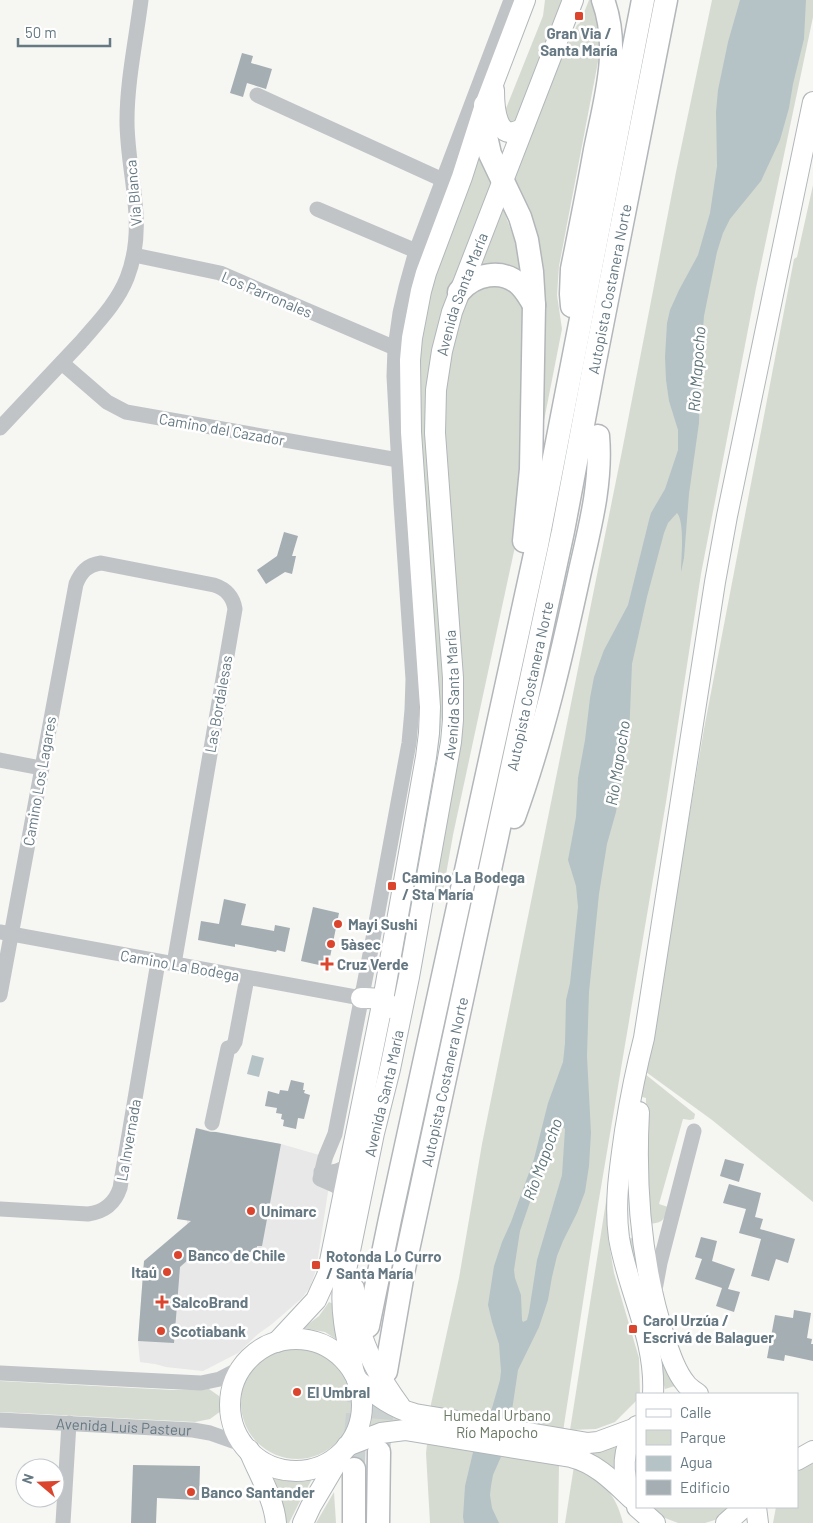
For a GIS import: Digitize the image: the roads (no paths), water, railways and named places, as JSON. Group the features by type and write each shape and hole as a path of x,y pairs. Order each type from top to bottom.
{"highway":[{"path":"572,306 572,269 610,76 612,42 608,16 603,0"},
{"name":"Autopista Costanera Norte","path":"368,1326 537,545 643,0"},
{"name":"Autopista Costanera Norte","path":"386,1371 403,1273 563,530 666,0"},
{"path":"485,105 487,142 494,164 511,197 527,240 532,272 534,305 531,462 527,510 503,703"},
{"path":"459,292 469,282 487,275 497,275 509,278 520,285 534,305"},
{"path":"486,887 516,811 551,698 569,624 596,492 599,454 598,436"},
{"path":"378,1523 379,1452"},
{"path":"348,1455 354,1523"}],"main road":[{"name":"Avenida Santa María","path":"277,1342 312,1305 327,1276 383,1000 418,806 429,733 430,707 411,432 410,360 412,338 426,273 462,177 485,105 526,0"},
{"name":"Avenida Santa María","path":"355,1376 343,1319 341,1302 343,1285 352,1234 409,976 453,720 453,678 435,433 436,390 439,366 446,333 459,292 573,0"},
{"path":"493,84 495,113 500,126 509,132 515,132 523,128"},
{"path":"697,1393 686,1384 670,1354 653,1299 642,1230 638,1142 644,1038 725,525 813,102"},
{"path":"361,998 383,1000 389,1004 394,1018 396,1039"},
{"path":"361,998 372,1013 376,1031"},
{"path":"644,1038 634,1074 618,1176 616,1201 619,1238 648,1345 653,1374 652,1393"},
{"path":"619,1238 630,1232 642,1230"},
{"path":"352,1234 357,1322 384,1383 411,1419"},
{"path":"276,1523 269,1498 246,1447 234,1426 231,1406 234,1386 243,1367 258,1352 277,1342 299,1339 321,1344 340,1356 355,1376 387,1403 411,1419 571,1449 588,1443 598,1442 636,1427"},
{"path":"303,1523 315,1499 348,1455 361,1414 361,1397 355,1376"},
{"path":"246,1447 256,1457 282,1469 296,1471 310,1469 348,1455 389,1431 405,1430 411,1419"},
{"path":"635,1508 626,1485 624,1455 628,1441 636,1427"},
{"path":"798,1441 813,1444"},
{"path":"571,1449 581,1460 596,1468 635,1508 655,1523"},
{"path":"798,1459 813,1451"},
{"path":"726,1523 743,1508"},
{"path":"756,1508 758,1523"}],"street":[{"name":"Vía Blanca","path":"0,428 105,315 127,279 137,236 137,217 128,139 128,98 141,0"},
{"path":"343,1193 336,1186 320,1179 321,1172 335,1134 409,743 412,710 413,679 398,460 394,376 395,348 404,296 416,251 511,0"},
{"path":"257,95 443,180"},
{"path":"317,209 416,251"},
{"name":"Los Parronales","path":"134,255 201,268 226,276 395,348"},
{"name":"Camino del Cazador","path":"62,363 107,402 126,412 398,460"},
{"name":"Las Bordalesas","path":"85,569 93,564 101,564 214,585 223,588 234,601 235,609 174,964"},
{"name":"Camino Los Lagares","path":"0,995 6,933 41,768 76,584 85,569"},
{"path":"0,760 41,768"},
{"name":"Camino La Bodega","path":"6,933 361,998"},
{"name":"La Invernada","path":"0,1210 88,1214 105,1208 114,1200 120,1188 158,962"},
{"path":"212,1123 228,1048 232,1047 235,1042 247,978"},
{"path":"653,1299 660,1263 694,1131"},
{"name":"Avenida Santa María","path":"321,1172 342,1170 350,1163"},
{"path":"642,1230 662,1228 670,1223"},
{"path":"0,1373 201,1383 220,1379 243,1367"},
{"name":"Avenida Luis Pasteur","path":"0,1420 192,1430 218,1436 246,1447"},
{"path":"63,1523 69,1423"}],"water":[{"name":"Río Mapocho","path":"740,0 806,0 804,39 780,140 761,181 730,219 717,252 704,316 699,423 681,572 682,532 677,513 668,523 664,533 632,664 629,738 616,812 607,844 599,894 589,992 587,1056 591,1133 585,1192 557,1256 548,1300 539,1327 518,1370 504,1450 493,1475 491,1486 492,1508 499,1523 464,1523 465,1486 474,1448 492,1408 500,1380 499,1344 488,1305 494,1266 534,1159 548,1103 563,1062 566,1000 570,983 578,907 576,886 568,860 576,817 578,778 594,677 604,650 628,605 651,513 665,489 678,450 678,430 669,401 666,380 667,323 670,310 679,290 698,255 710,213 717,166 716,112 718,90 728,42","holes":["563,1127 565,1129 562,1175 537,1260 527,1320 523,1322 521,1295 514,1270 520,1231 550,1144"]},
{"path":"252,1055 264,1058 259,1077 247,1074"}],"tunnel":[{"path":"354,1469 355,1435 362,1364"},
{"path":"379,1452 385,1381"}],"place":[{"name":"Gran Via / Santa María","path":"579,16"},
{"name":"Camino La Bodega / Sta María","path":"392,886"},
{"name":"Mayi Sushi","path":"338,924"},
{"name":"5àsec","path":"331,944"},
{"name":"Cruz Verde","path":"327,964"},
{"name":"Unimarc","path":"251,1211"},
{"name":"Banco de Chile","path":"178,1255"},
{"name":"Rotonda Lo Curro / Santa María","path":"316,1265"},
{"name":"Itaú","path":"167,1272"},
{"name":"SalcoBrand","path":"162,1302"},
{"name":"Carol Urzúa / Escrivá de Balaguer","path":"633,1329"},
{"name":"Scotiabank","path":"161,1331"},
{"name":"El Umbral","path":"297,1392"},
{"name":"Banco Santander","path":"191,1492"}],"park label":[{"name":"Humedal Urbano Río Mapocho","path":"497,1424"}]}
